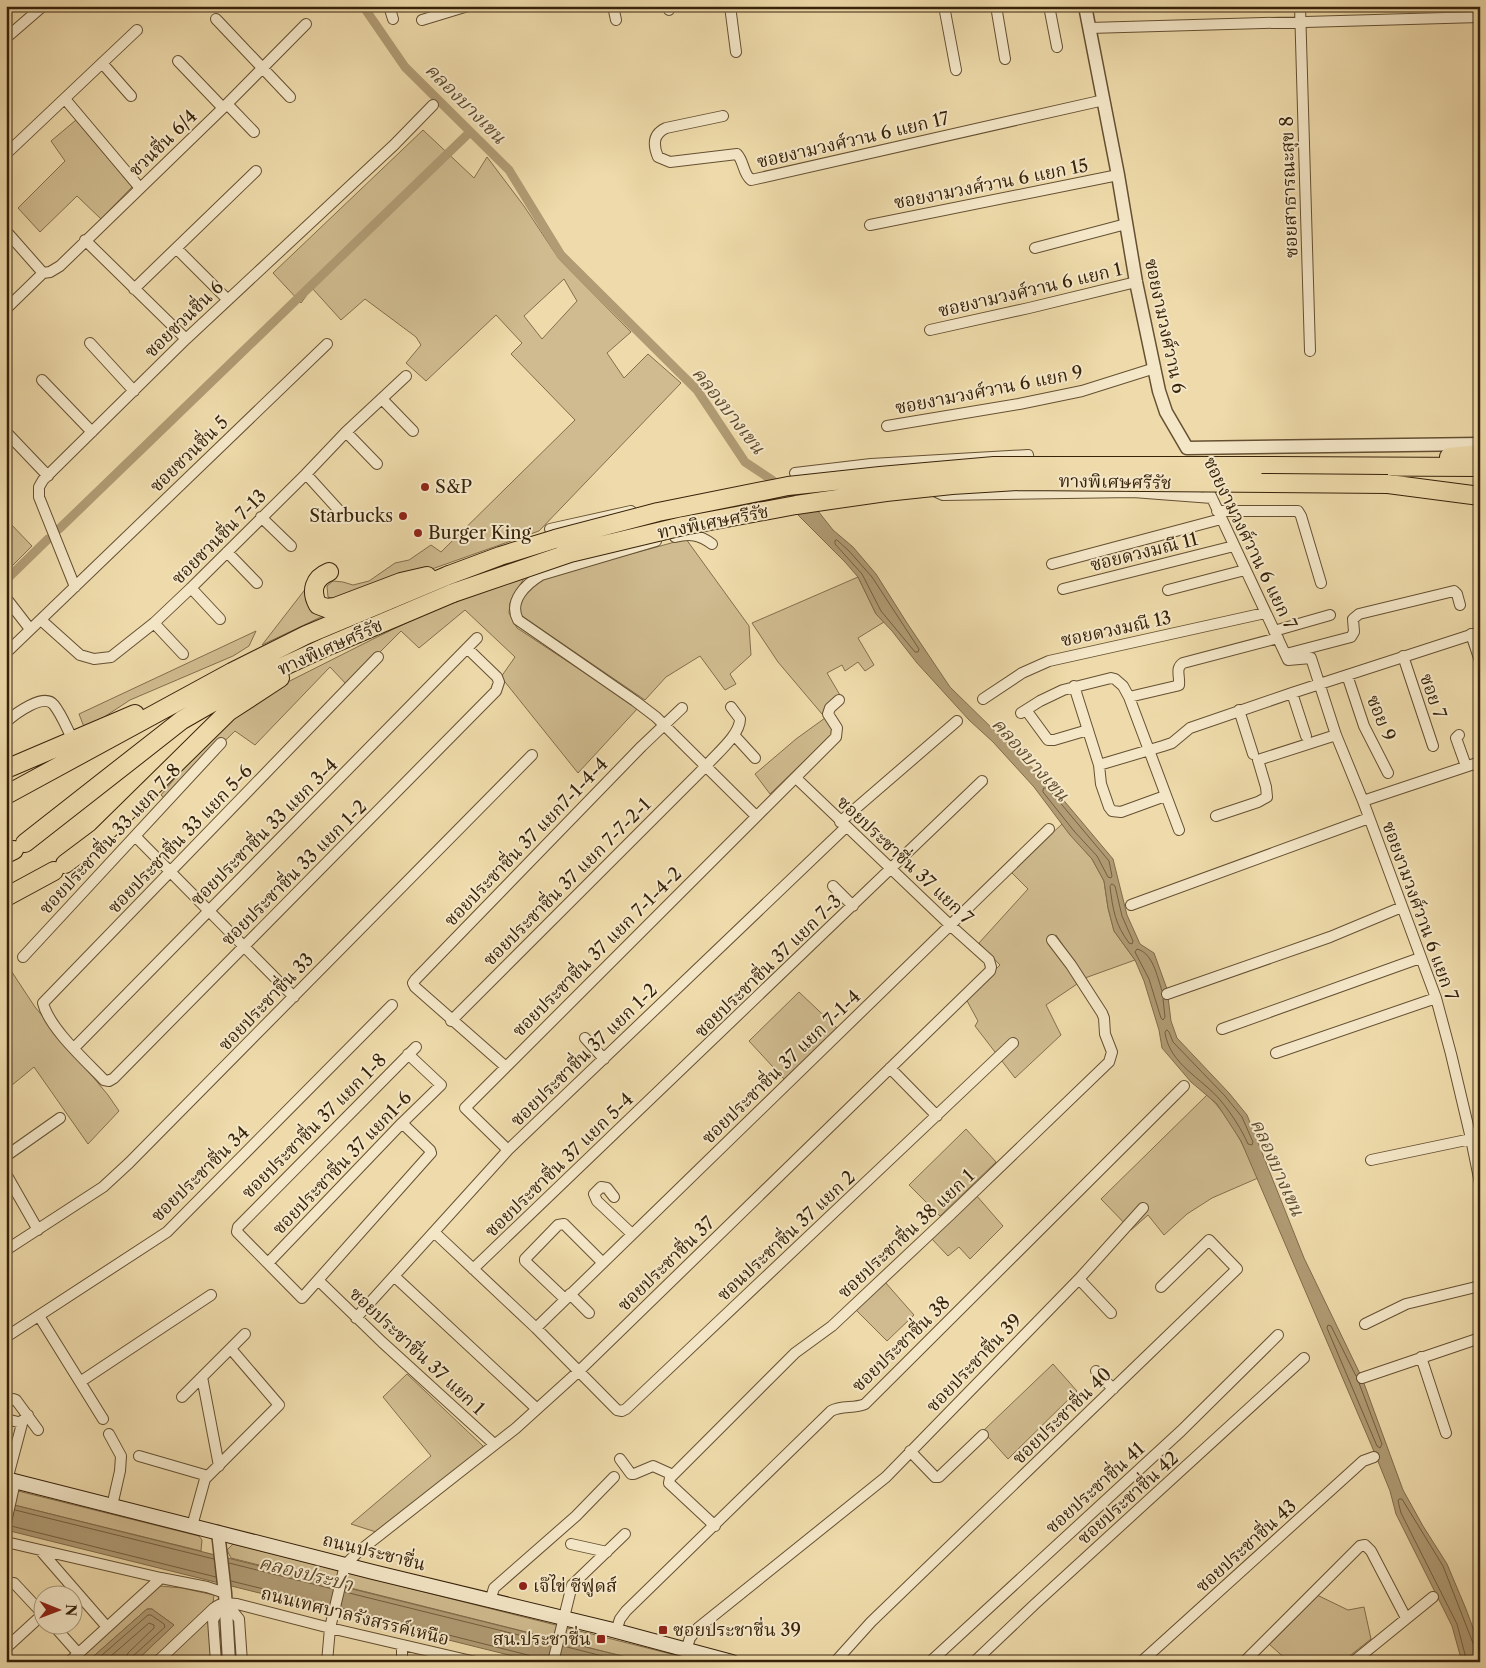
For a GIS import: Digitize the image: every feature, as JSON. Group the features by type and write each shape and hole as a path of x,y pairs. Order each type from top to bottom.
{"highway":[{"path":"1385,467 1480,454"},
{"name":"ทางพิเศษศรีรัช","path":"6,795 232,672 306,635 500,556 648,514 707,501 807,484 994,466 1480,467"},
{"name":"ทางพิเศษศรีรัช","path":"15,849 182,720 243,685 328,646 453,593 570,553 683,526 796,505 952,485 1019,481 1480,484"},
{"path":"1388,484 1480,496"},
{"path":"329,572 322,576 312,592 318,605 326,608 334,607 401,582 423,576 447,576"},
{"path":"6,897 60,867 101,837 228,712 328,646"},
{"path":"6,769 232,672"}],"main road":[{"name":"ถนนประชาชื่น","path":"10,1480 616,1631 732,1662"}],"street":[{"path":"6,38 43,6"},
{"path":"389,6 393,18"},
{"path":"422,20 468,6"},
{"path":"613,6 616,20"},
{"path":"730,6 736,52"},
{"path":"944,6 956,70"},
{"path":"996,6 1005,59"},
{"path":"1049,6 1057,47"},
{"name":"ซอยงามวงศ์วาน 6","path":"1085,6 1118,175 1136,282 1163,403 1187,448"},
{"name":"ซอยสาธารณะสุข 8","path":"1300,6 1310,351"},
{"path":"1089,28 1480,16"},
{"path":"216,19 290,97"},
{"name":"ชวนชื่น 6/4","path":"6,308 43,273 55,270 225,106 306,24"},
{"path":"6,154 137,30"},
{"path":"178,61 254,132"},
{"path":"102,63 131,96"},
{"path":"65,98 140,188"},
{"name":"ซอยงามวงศ์วาน 6 แยก 17","path":"723,116 660,130 655,142 658,157 670,162 737,154 740,157 747,177 751,180 1104,100"},
{"name":"ซอยชวนชื่น 6","path":"75,587 38,497 39,486 186,339 394,145 433,105"},
{"path":"134,289 256,172"},
{"name":"ซอยงามวงศ์วาน 6 แยก 15","path":"870,225 1118,175"},
{"path":"1035,248 1126,224"},
{"path":"6,231 43,273"},
{"path":"85,240 186,339"},
{"path":"177,249 228,300"},
{"name":"ซอยงามวงศ์วาน 6 แยก 1","path":"930,330 1136,282"},
{"path":"90,343 134,391"},
{"name":"ซอยชวนชื่น 5","path":"6,653 327,344"},
{"name":"ซอยงามวงศ์วาน 6 แยก 9","path":"887,426 1082,391 1155,368"},
{"name":"ซอยชวนชื่น 7-13","path":"41,620 74,651 86,658 110,657 154,623 191,588 346,432 406,376"},
{"path":"42,380 92,432"},
{"path":"382,399 413,432"},
{"path":"6,432 48,476"},
{"path":"346,432 378,464"},
{"path":"1187,448 1480,444"},
{"name":"ซอยงามวงศ์วาน 6 แยก 7","path":"1187,448 1288,660 1311,658 1336,735 1436,998 1451,1054 1480,1184"},
{"path":"795,473 871,464 1028,455 1032,492"},
{"path":"306,474 345,517"},
{"path":"812,491 918,484 943,495 1032,492 1133,492 1212,498"},
{"path":"550,529 678,500 687,534"},
{"path":"1052,564 1219,515 1298,511 1321,583"},
{"path":"261,517 291,546"},
{"path":"712,544 703,537 687,534 659,540 541,575 526,584 522,590 515,605 516,616 518,620 636,701 665,726 756,816"},
{"name":"ซอยดวงมณี 11","path":"1063,589 1234,546"},
{"path":"227,552 256,583"},
{"path":"1168,590 1245,570"},
{"path":"191,588 220,619"},
{"path":"1286,654 1351,637 1354,632 1353,620 1359,614 1454,591 1457,594 1460,605"},
{"path":"6,598 30,629"},
{"name":"ซอยดวงมณี 13","path":"983,699 1022,674 1049,661 1265,613"},
{"path":"1129,697 1176,686 1179,681 1179,665 1183,663 1330,615"},
{"path":"154,623 183,654"},
{"path":"1099,765 1172,743 1190,728 1239,710 1476,633 1480,661"},
{"name":"ซอยประชาชื่น 33 แยก 3-4","path":"74,1048 478,638"},
{"name":"ซอยประชาชื่น 33 แยก 1-2","path":"74,1048 104,1080 108,1081 114,1078 244,947 496,691 499,682 497,677 468,649"},
{"name":"ซอย 7","path":"1403,656 1433,746"},
{"name":"ซอยประชาชื่น 33 แยก 5-6","path":"74,1048 48,1018 43,1003 378,658"},
{"name":"ซอย 9","path":"1347,675 1364,726 1388,773"},
{"path":"1088,730 1048,740 1023,712 1052,695 1074,686 1111,678 1123,686 1129,697 1179,830"},
{"path":"1074,686 1099,765 1101,784 1108,807 1116,813 1165,796"},
{"path":"1292,693 1306,736"},
{"path":"6,722 28,707 42,700 47,700 54,705 73,740"},
{"name":"ซอยประชาชื่น 37 แยก 7-1-4-2","path":"508,1150 465,1108 836,736 837,728 828,714 830,708 839,700"},
{"path":"731,707 740,719 738,729 734,735 755,758"},
{"name":"ซอยประชาชื่น 37 แยก7-1-4-4","path":"451,1020 416,987 414,983 416,976 642,746 682,708"},
{"path":"1239,710 1253,754"},
{"name":"ซอยประชาชื่น 37 แยก 1-2","path":"356,1318 508,1150 604,1059 843,824 957,721"},
{"path":"1459,734 1456,738 1466,766"},
{"name":"ซอยประชาชื่น 37 แยก 7-7-2-1","path":"451,1020 706,766 734,735"},
{"path":"1216,816 1258,802 1267,797 1258,760 1336,735"},
{"name":"ซอยประชาชื่น 33 แยก 7-8","path":"23,957 221,743"},
{"name":"ซอยประชาชื่น 33","path":"6,1250 102,1187 129,1163 532,755"},
{"path":"1362,801 1480,762"},
{"name":"ซอยประชาชื่น 37 แยก 7","path":"796,778 988,960 991,966"},
{"name":"ซอยประชาชื่น 37 แยก 7-3","path":"667,1084 982,781"},
{"path":"1131,905 1369,818"},
{"name":"ซอยประชาชื่น 37 แยก 7-1-4","path":"536,1328 1048,829"},
{"path":"135,836 294,997"},
{"path":"833,886 853,906"},
{"path":"1167,994 1330,937 1402,907"},
{"name":"ซอยประชาชื่น 38 แยก 1","path":"672,1475 795,1353 832,1326 1109,1062 1112,1052 1105,1034 1102,1013 1071,965 1052,940"},
{"path":"1222,1029 1420,958"},
{"name":"ซอยประชาชื่น 37","path":"345,1565 358,1552 516,1428 579,1371 988,973 991,966"},
{"path":"1276,1053 1436,998"},
{"name":"ซอยประชาชื่น 34","path":"6,1337 167,1232 392,1005"},
{"path":"451,1020 506,1067"},
{"path":"584,1038 604,1059"},
{"name":"ซอนประชาชื่น 37 แยก 2","path":"579,1371 617,1410 622,1411 626,1409 1013,1043"},
{"name":"ซอยประชาชื่น 37 แยก 1-8","path":"268,1263 237,1230 416,1047"},
{"name":"ซอยประชาชื่น 37 แยก1-6","path":"268,1263 441,1085 408,1054"},
{"path":"890,1068 937,1116"},
{"name":"ซอยประชาชื่น 37 แยก 5-4","path":"473,1269 667,1084"},
{"name":"ซอยประชาชื่น 38","path":"616,1631 620,1619 626,1612 831,1411 865,1404 1184,1086"},
{"path":"6,1156 60,1118"},
{"path":"268,1263 302,1298 319,1281 431,1152 402,1123"},
{"path":"1371,1160 1471,1139"},
{"path":"6,1174 38,1230"},
{"path":"614,1197 607,1188 601,1187 594,1194 597,1201 632,1234"},
{"name":"ซอยประชาชื่น 39","path":"686,1650 690,1638 698,1628 886,1477 1079,1279 1143,1208"},
{"path":"589,1313 525,1261 526,1257 558,1225 564,1224 603,1263"},
{"path":"434,1232 579,1371"},
{"name":"ซอยประชาชื่น 40","path":"835,1662 871,1622 1237,1269 1209,1240 1162,1287"},
{"path":"394,1276 537,1409"},
{"path":"1079,1279 1111,1313"},
{"name":"ซอยประชาชื่น 37 แยก 1","path":"319,1281 356,1318 494,1444"},
{"path":"1365,1324 1406,1304 1480,1286"},
{"path":"80,1382 211,1295"},
{"path":"38,1316 103,1419"},
{"path":"182,1397 245,1334"},
{"name":"ซอยประชาชื่น 41","path":"930,1662 1181,1431 1278,1335"},
{"path":"1362,1378 1480,1338"},
{"path":"192,1526 205,1479 279,1405 230,1349"},
{"path":"1421,1357 1446,1433"},
{"name":"ซอยประชาชื่น 42","path":"974,1662 1304,1358"},
{"path":"1096,1371 1113,1389"},
{"path":"202,1377 219,1466"},
{"path":"6,1403 13,1399 16,1400 25,1419 38,1430"},
{"path":"6,1419 25,1419"},
{"path":"6,1522 11,1500 10,1480 25,1419"},
{"path":"109,1434 121,1456 120,1471 112,1506"},
{"path":"910,1451 931,1474 939,1477 983,1435"},
{"path":"139,1456 208,1476"},
{"name":"ซอยประชาชื่น 43","path":"1141,1662 1363,1461 1374,1457"},
{"path":"620,1459 631,1474 652,1466 672,1475 669,1483 715,1526"},
{"path":"490,1600 494,1588 576,1516 614,1477"},
{"path":"218,1532 225,1594 229,1662"},
{"path":"553,1662 572,1585 625,1534"},
{"name":"ถนนเทศบาลรังสรรค์เหนือ","path":"6,1542 208,1587 225,1594 237,1604 476,1662"},
{"path":"571,1544 606,1552"},
{"path":"1244,1662 1360,1546 1365,1545 1371,1551 1406,1618"},
{"path":"40,1550 107,1627"},
{"path":"327,1662 330,1628 345,1565"},
{"path":"68,1662 161,1578"},
{"path":"6,1585 14,1583 32,1603"},
{"path":"157,1662 214,1608 225,1594"},
{"path":"216,1662 213,1620 225,1594"},
{"path":"225,1594 239,1619 242,1662"},
{"path":"1353,1662 1433,1597"},
{"path":"6,1648 32,1623"},
{"path":"63,1636 78,1653"},
{"path":"402,1645 402,1662"}],"shaded area":[{"path":"76,120 132,187 101,219 77,196 40,232 18,208 65,161 51,141"},
{"path":"423,130 474,178 487,157 524,206 559,259 631,332 607,353 624,378 648,354 681,383 539,531 339,602 328,597 327,586 333,581 353,585 369,581 395,563 409,560 431,545 441,552 575,420 511,354 522,343 496,315 426,381 406,363 421,345 416,337 365,299 341,320 312,288 301,303 273,273","holes":["564,279 577,301 542,339 524,316"]},
{"path":"6,519 32,546 6,572"},
{"path":"686,539 749,626 751,655 730,674 736,684 725,690 700,656 666,677 645,700 519,614 521,603 526,594 542,578"},
{"path":"858,577 876,614 884,622 858,638 874,665 865,671 858,662 845,671 842,665 827,673 840,695 822,714 778,662 752,623"},
{"path":"524,578 510,603 509,613 517,628 638,708 578,773 501,677 515,657 465,610 419,648 401,631 347,685 330,667 255,745 235,731 165,799 161,795 207,739 262,695 429,612"},
{"path":"310,583 323,616 262,645"},
{"path":"256,631 249,646 233,656 130,700 98,721 84,727 79,714"},
{"path":"825,718 834,732 770,794 755,774 796,739"},
{"path":"1062,824 1092,859 1104,881 1114,931 1135,960 1085,978 1056,935 1048,941 1070,970 1077,984 1046,1005 1061,1035 1015,1078 975,1026 978,1021 966,999 1000,965 979,943 1028,889 1011,872"},
{"path":"6,963 35,1007 119,1111 88,1144 34,1067 6,1090"},
{"path":"799,992 837,1028 785,1080 749,1041"},
{"path":"1207,1095 1230,1123 1258,1178 1212,1198 1187,1214 1164,1235 1148,1215 1131,1230 1101,1199"},
{"path":"966,1129 996,1162 940,1216 909,1185"},
{"path":"976,1195 1003,1226 970,1259 959,1247 948,1256 931,1238"},
{"path":"885,1282 914,1315 887,1341 855,1309"},
{"path":"1053,1364 1077,1391 1008,1459 983,1431"},
{"path":"407,1374 483,1446 483,1449 376,1532 351,1524 431,1456 383,1397"},
{"path":"6,1488 199,1536 202,1540 201,1551 6,1503"},
{"path":"233,1544 703,1662 646,1662 231,1558 227,1550"},
{"path":"160,1586 182,1588 214,1595 213,1603 149,1662 135,1662 174,1625 152,1609 147,1609 87,1662 72,1662 143,1597"},
{"path":"1317,1595 1348,1610 1364,1607 1371,1639 1342,1662 1289,1662 1269,1644"},
{"path":"209,1617 212,1662 160,1662"}],"water":[{"path":"818,511 833,530 853,547 876,574 950,687 1055,790 1113,859 1127,915 1140,944 1154,953 1167,989 1171,1021 1177,1038 1247,1115 1304,1258 1362,1378 1403,1490 1447,1564 1480,1647 1480,1662 1462,1662 1452,1626 1396,1514 1390,1491 1373,1449 1241,1141 1217,1104 1191,1082 1162,1048 1159,1030 1144,981 1135,960 1114,931 1104,881 1092,859 1070,835 1034,787 917,663 876,614 858,577 796,513"},
{"path":"6,1503 646,1662 537,1662 6,1530"},
{"path":"147,1609 152,1609 174,1625 135,1662 87,1662"}],"waterway":[{"name":"คลองบางเขน","path":"363,6 405,67 509,170 561,255 697,390 745,462 772,480 798,505"},
{"path":"59,529 470,132"},
{"path":"6,580 48,539"}],"place":[{"name":"S&P","path":"425,487"},
{"name":"Starbucks","path":"403,516"},
{"name":"Burger King","path":"418,533"},
{"name":"เจ๊ไข่ ซีฟูดส์","path":"523,1586"},
{"name":"ซอยประชาชื่น 39","path":"663,1630"},
{"name":"สน.ประชาชื่น","path":"601,1639"}],"water label":[{"name":"คลองประปา","path":"306,1573"}]}
